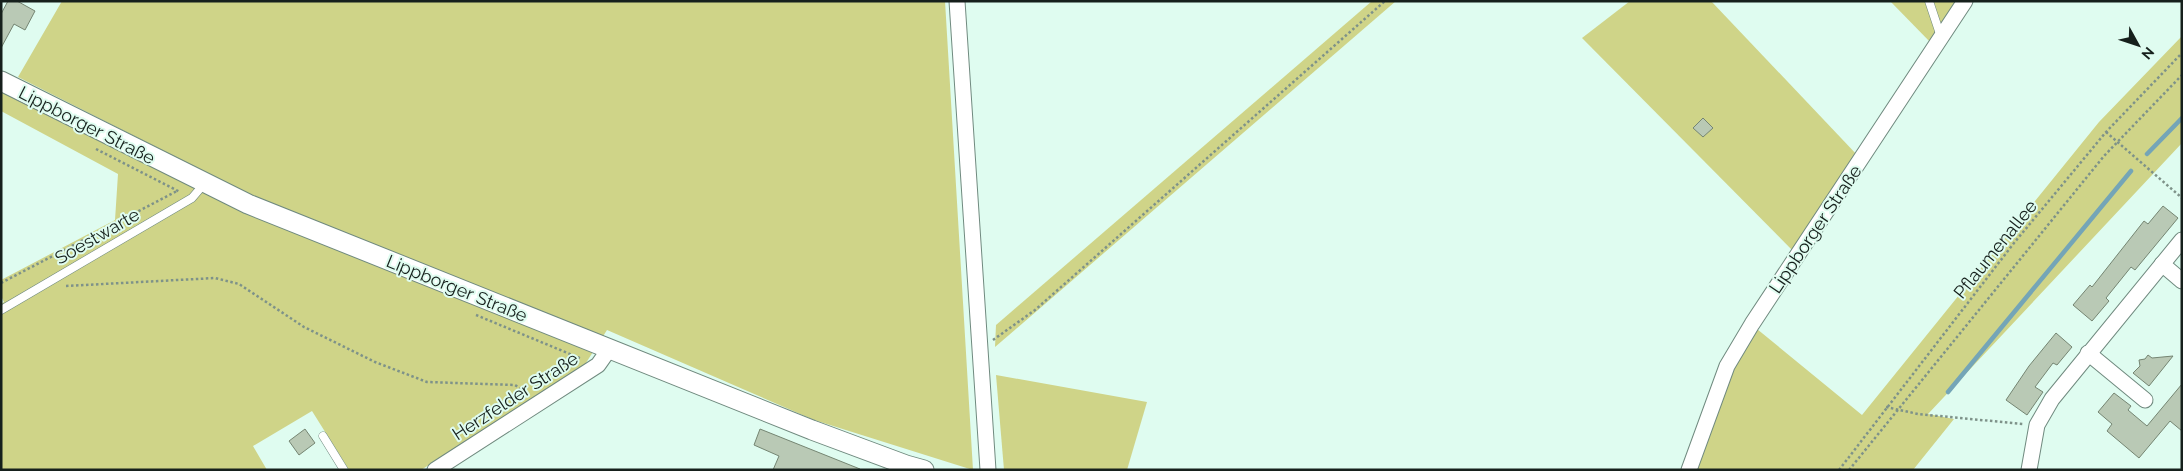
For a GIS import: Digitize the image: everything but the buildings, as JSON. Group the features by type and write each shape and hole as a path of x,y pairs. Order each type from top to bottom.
{"street":[{"path":"957,1 988,470"},
{"name":"Lippborger Straße","path":"1689,470 1728,366 1742,340 1965,1"},
{"name":"Lippborger Straße","path":"1,82 204,184 248,204 812,430 924,470"},
{"path":"2029,470 2037,425 2052,399 2182,240"},
{"path":"2162,264 2182,281"},
{"name":"Herzfelder Straße","path":"435,470 598,365 610,348"},
{"path":"2088,353 2145,400"}],"lane":[{"path":"1929,1 1941,32 1941,39"},
{"name":"Soestwarte","path":"1,310 192,198 204,184"},
{"path":"323,436 344,470"}],"path":[{"path":"979,343 992,341 1034,310 1385,1"},
{"name":"Pflaumenallee","path":"1839,470 2014,243 2106,132 2182,53"},
{"path":"1849,470 2016,262 2117,142 2182,75"},
{"path":"2106,132 2182,198"},
{"path":"1,283 178,191"},
{"path":"39,288 215,278 239,284 304,327 375,362 427,382 515,384 541,402"},
{"path":"1886,407 1918,414 2037,425"}],"green space":[{"path":"62,1 945,1 973,470 814,420 607,330 584,366 421,470 349,470 312,411 253,446 267,470 1,470 1,304 4,302 1,296 1,280 115,220 118,174 1,111 1,89 204,191 215,177 18,77"},
{"path":"1372,1 1396,1 995,347 996,325"},
{"path":"1630,1 1711,1 1859,157 1794,252 1582,38"},
{"path":"1890,1 1961,1 1933,45"},
{"path":"2182,36 2182,143 1928,414 1954,419 1913,470 1691,470 1730,368 1757,329 1862,415 2099,122"},
{"path":"996,375 1147,402 1127,470 1004,470"}],"waterway":[{"path":"2147,154 2182,118"},
{"path":"1948,392 2131,171"}]}
